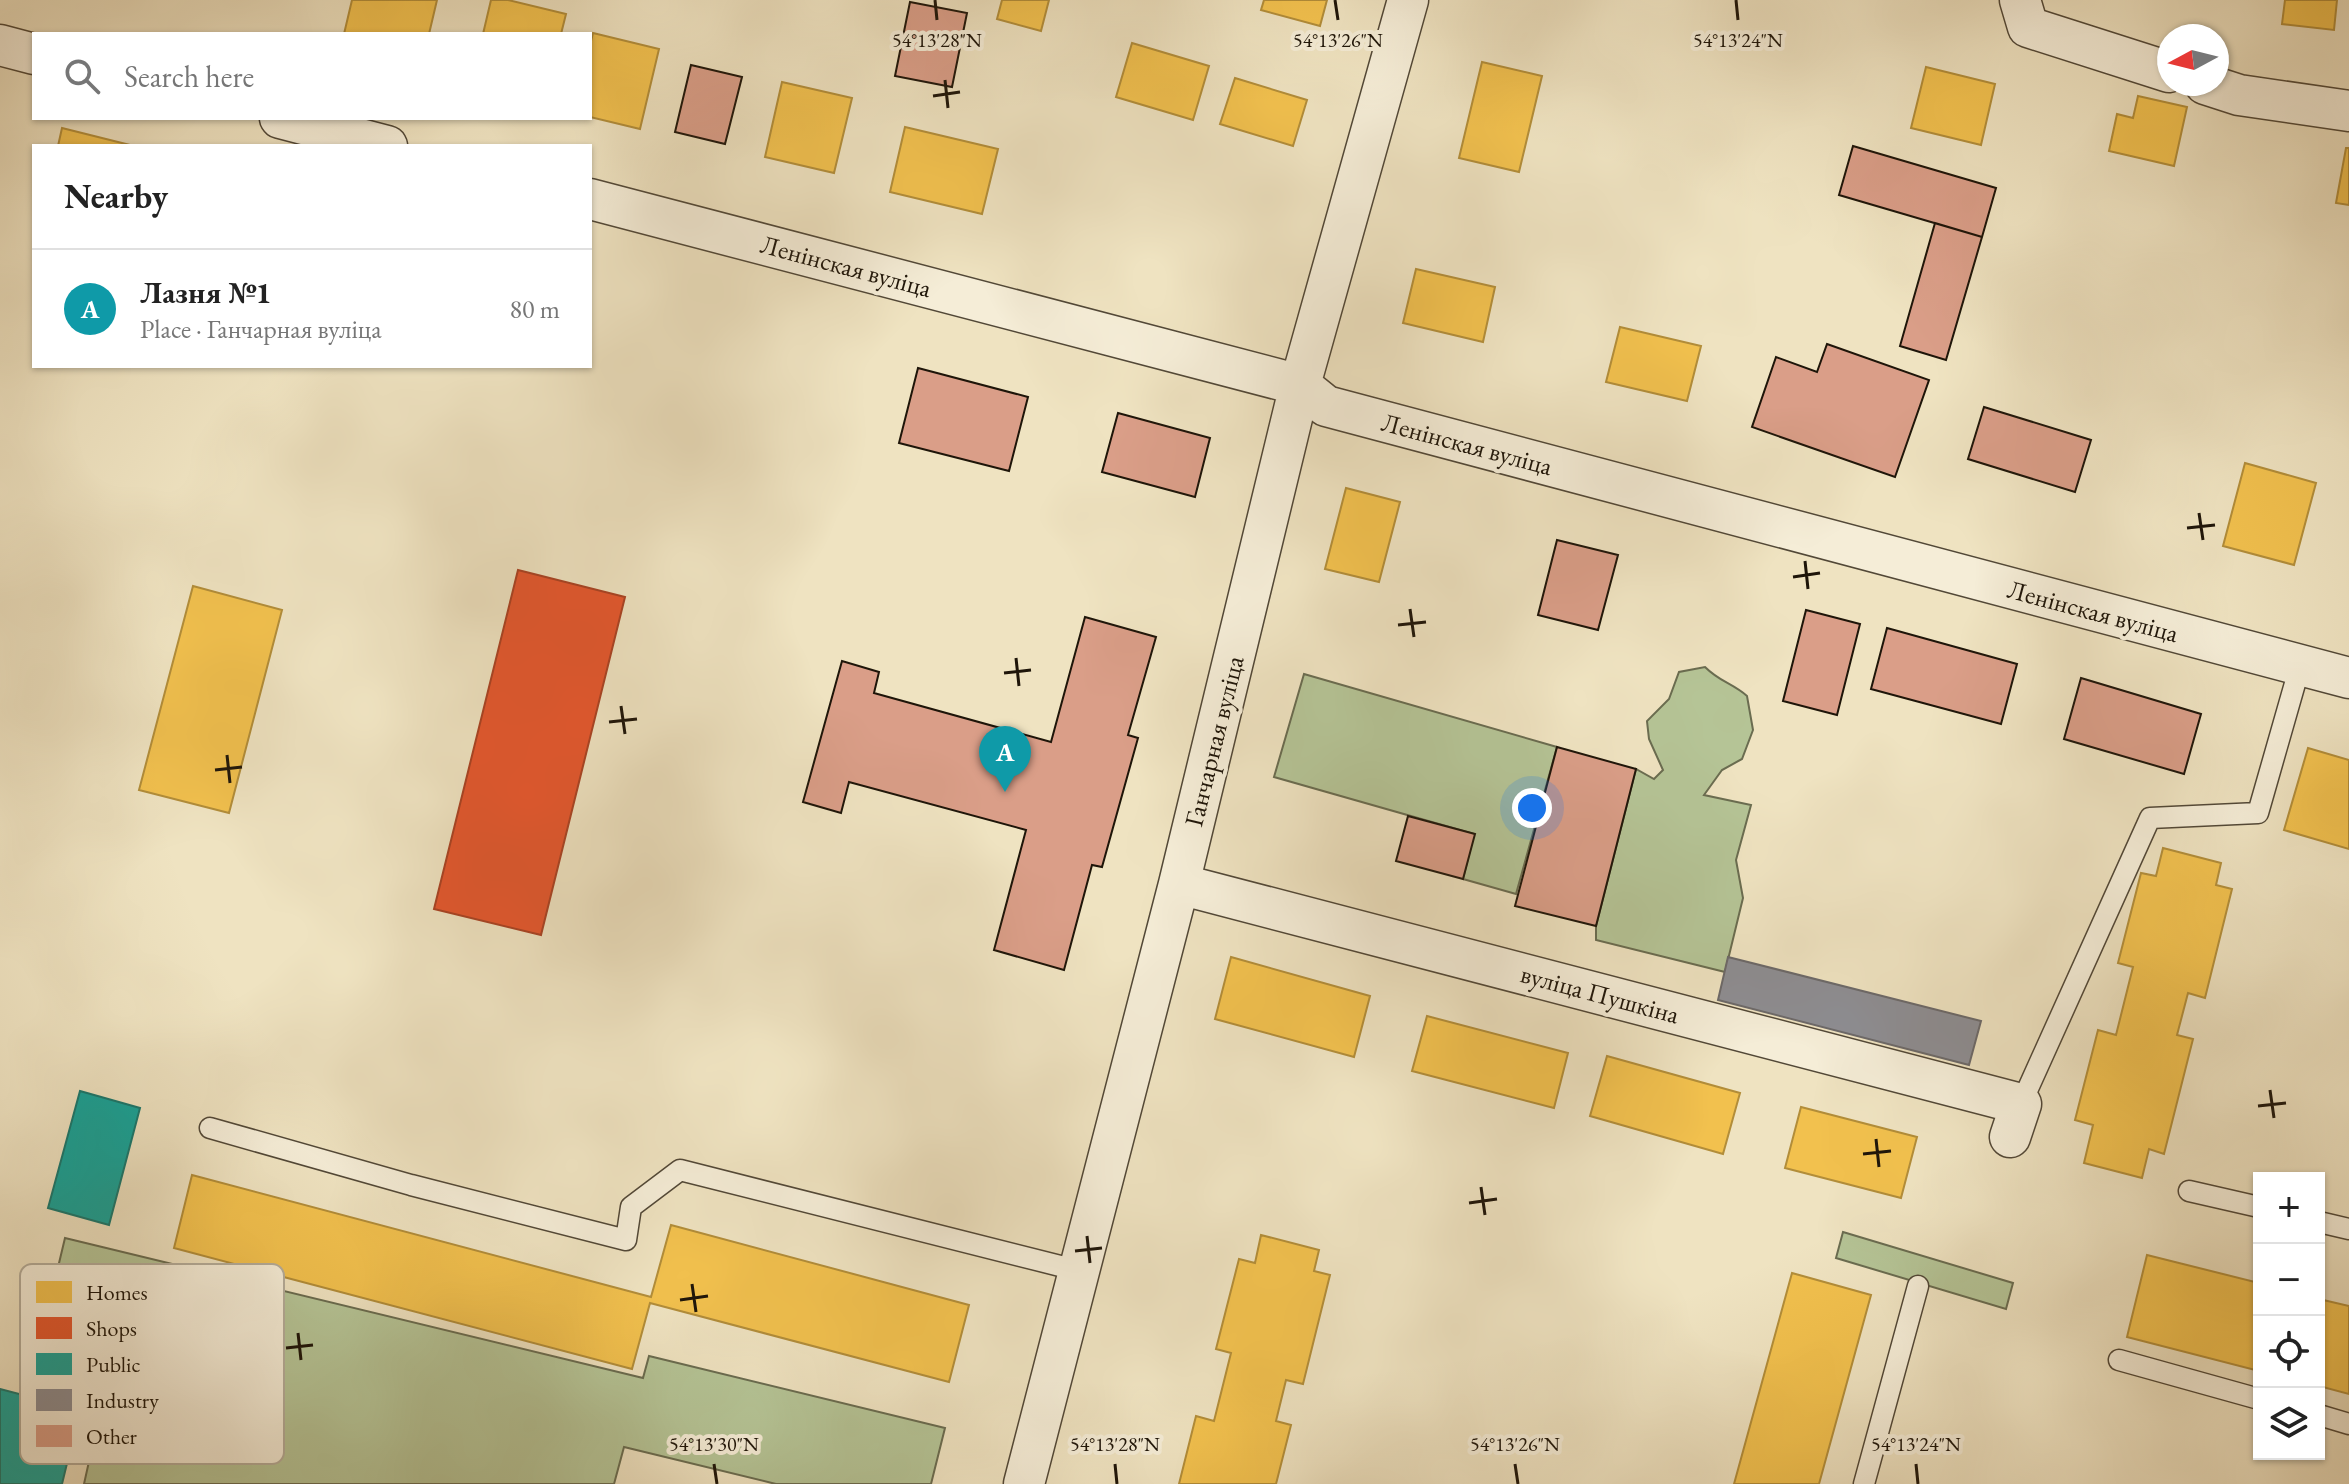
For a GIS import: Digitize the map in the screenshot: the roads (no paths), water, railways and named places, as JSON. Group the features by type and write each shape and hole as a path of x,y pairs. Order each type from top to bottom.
{"street":[{"name":"Ганчарная вуліца","path":"1024,1484 1179,884 1300,385 1408,0"},
{"path":"2020,0 2028,27 2157,68"},
{"path":"0,45 32,53"},
{"path":"2229,92 2349,111"},
{"path":"288,120 379,144"},
{"name":"Ленінская вуліца","path":"592,200 1300,385 1326,406 2349,678"},
{"name":"вуліца Пушкіна","path":"1179,884 2016,1121"}],"lane":[{"path":"2016,1121 2150,818 2258,813 2300,666"},
{"path":"210,1128 411,1185 626,1240 631,1207 680,1170 1080,1271"},
{"path":"2189,1191 2253,1206"},
{"path":"2325,1223 2349,1229"},
{"path":"1864,1484 1918,1286"},
{"path":"2119,1360 2253,1397"},
{"path":"2325,1417 2349,1424"}],"place":[{"name":"Лазня №1","path":"1005,792"}]}
